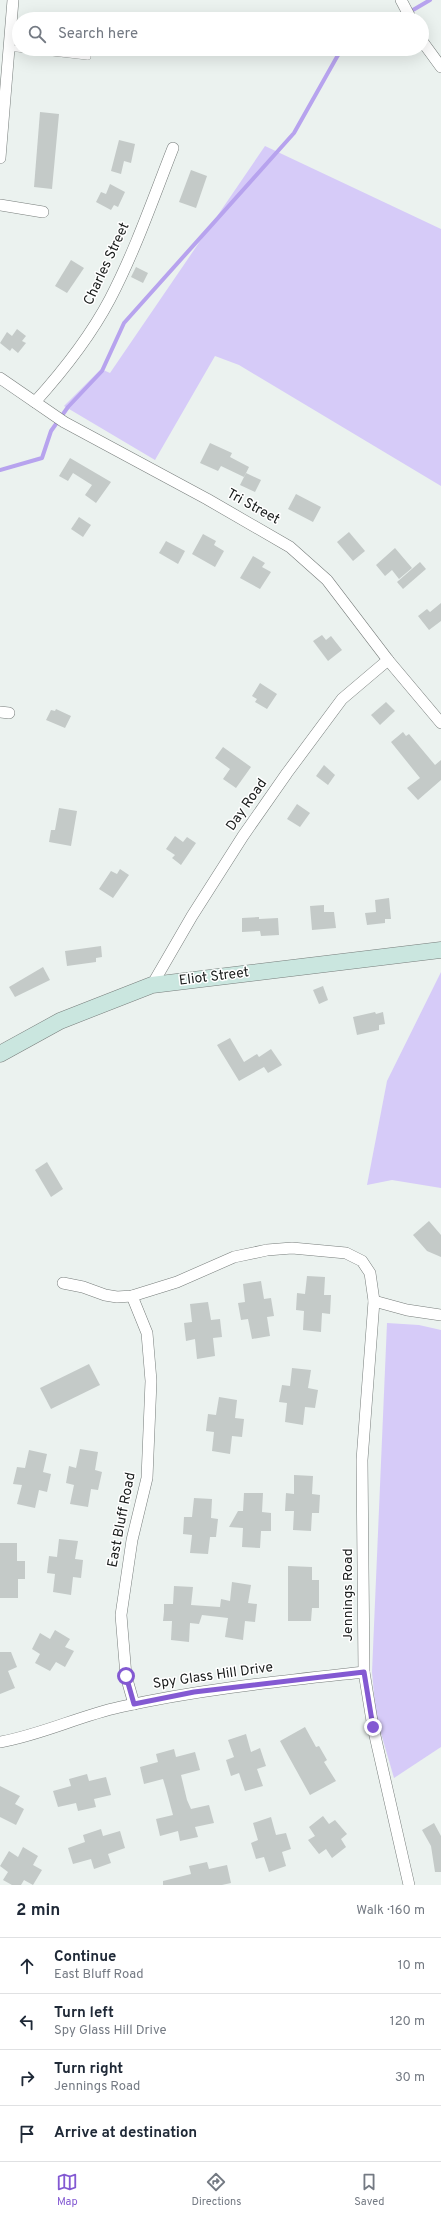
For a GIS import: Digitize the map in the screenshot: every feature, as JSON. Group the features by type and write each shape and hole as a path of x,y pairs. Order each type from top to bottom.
{"street":[{"path":"13,12 14,0"},
{"path":"401,0 407,12"},
{"path":"0,158 12,19"},
{"path":"429,51 441,67"},
{"name":"Charles Street","path":"35,402 66,368 109,300 127,262 173,148"},
{"path":"0,205 43,212"},
{"name":"Tri Street","path":"0,378 64,422 274,535 290,547 327,580 388,660 441,723"},
{"name":"Day Road","path":"152,985 192,916 243,836 287,773 342,699 388,660"},
{"name":"Eliot Street","path":"0,1054 60,1021 152,985 441,950"},
{"name":"Jennings Road","path":"63,1283 83,1287 105,1295 117,1297 132,1296 177,1282 234,1257 267,1250 292,1248 346,1253 362,1261 370,1273 374,1301 362,1460 364,1672 373,1727 409,1885"},
{"name":"East Bluff Road","path":"132,1296 147,1333 151,1381 147,1478 132,1540 121,1615 126,1676 134,1704"},
{"path":"374,1301 407,1310 441,1315"},
{"name":"Spy Glass Hill Drive","path":"0,1742 134,1704 194,1692 364,1672"}],"lane":[{"path":"79,56 88,57"}],"shaded area":[{"path":"265,146 441,229 441,486 239,365 215,356 155,460 64,406 101,369 110,373"},
{"path":"441,972 441,1188 392,1180 367,1185 387,1081"},
{"path":"387,1323 419,1325 441,1330 441,1747 394,1778 376,1716 372,1672"}],"building":[{"path":"40,112 59,114 52,189 34,187"},
{"path":"119,140 135,144 131,163 124,161 121,174 111,171"},
{"path":"191,170 207,176 196,208 179,202"},
{"path":"110,184 125,192 118,207 114,205 111,210 96,202 101,192 106,194"},
{"path":"71,260 84,268 67,293 55,286"},
{"path":"136,267 148,273 143,283 131,277"},
{"path":"17,329 26,336 22,341 26,343 18,353 12,348 10,351 0,343 7,332 12,336"},
{"path":"210,443 232,453 230,457 249,467 244,477 221,466 218,471 200,463"},
{"path":"70,458 111,482 96,503 85,495 92,485 73,473 68,481 59,476"},
{"path":"246,473 261,480 255,492 240,485"},
{"path":"296,494 321,507 313,522 288,509"},
{"path":"79,517 91,525 83,537 71,529"},
{"path":"349,532 365,551 353,561 337,542"},
{"path":"203,534 216,541 214,545 224,551 215,567 192,554"},
{"path":"166,541 185,551 178,564 159,553"},
{"path":"395,548 412,568 399,579 392,570 385,576 376,565"},
{"path":"253,556 265,563 262,567 271,572 260,589 240,578"},
{"path":"420,562 426,569 403,589 397,582"},
{"path":"441,603 441,621 429,630 418,616 427,609 430,612"},
{"path":"322,635 326,640 331,636 342,650 328,661 313,641"},
{"path":"260,683 277,694 267,709 255,702 257,699 252,696"},
{"path":"386,702 395,711 380,725 371,715"},
{"path":"56,709 71,716 65,728 46,720 51,710 55,711"},
{"path":"403,732 406,736 409,734 435,765 441,760 441,780 418,800 407,788 420,778 391,742"},
{"path":"223,747 251,767 236,788 223,779 230,769 215,758"},
{"path":"324,765 335,775 328,785 316,776"},
{"path":"297,804 310,813 300,827 287,819"},
{"path":"59,808 77,811 71,846 49,842 51,830 55,830"},
{"path":"175,836 183,842 187,837 196,843 181,865 172,858 175,855 166,849"},
{"path":"120,869 129,875 113,898 99,889 111,871 117,874"},
{"path":"389,898 391,919 385,919 385,923 367,925 365,913 376,912 375,900"},
{"path":"324,905 324,912 334,912 336,928 312,930 310,906"},
{"path":"259,917 259,919 278,918 279,935 261,936 260,931 242,932 242,918"},
{"path":"101,946 102,957 96,958 96,962 67,966 65,951"},
{"path":"43,967 50,980 15,997 9,987"},
{"path":"323,986 328,1000 319,1004 313,990"},
{"path":"375,1012 376,1014 383,1012 385,1024 379,1025 379,1030 357,1035 353,1017"},
{"path":"230,1038 244,1062 257,1054 259,1057 271,1049 282,1065 268,1073 264,1067 239,1081 217,1045"},
{"path":"47,1162 63,1189 51,1197 35,1170"},
{"path":"429,1221 441,1235 441,1257 427,1251 413,1235"},
{"path":"307,1276 325,1277 324,1295 331,1295 330,1314 322,1313 321,1332 303,1330 304,1311 296,1310 297,1293 305,1294"},
{"path":"261,1281 264,1299 271,1298 274,1316 267,1317 270,1336 252,1339 248,1319 241,1320 238,1303 245,1302 243,1284"},
{"path":"208,1302 211,1320 220,1319 222,1337 213,1338 215,1356 197,1359 195,1339 186,1341 184,1323 192,1322 190,1304"},
{"path":"89,1364 100,1385 51,1409 40,1388"},
{"path":"292,1368 311,1370 308,1388 318,1390 315,1408 305,1407 303,1425 285,1422 287,1403 279,1402 282,1385 290,1386"},
{"path":"219,1397 237,1400 235,1418 244,1419 242,1437 232,1436 230,1454 212,1451 214,1432 206,1431 208,1414 216,1415"},
{"path":"80,1449 98,1452 95,1470 102,1472 98,1490 91,1489 88,1507 70,1504 74,1485 66,1483 69,1466 76,1468"},
{"path":"29,1450 47,1454 43,1472 51,1474 47,1492 39,1490 35,1508 17,1504 22,1485 13,1484 17,1467 25,1468"},
{"path":"294,1475 313,1476 312,1494 320,1495 319,1513 312,1513 311,1531 293,1530 294,1511 285,1511 286,1493 294,1494"},
{"path":"244,1493 263,1493 262,1512 271,1513 271,1531 261,1531 260,1548 242,1547 243,1528 229,1527 238,1511 243,1511"},
{"path":"194,1498 212,1499 211,1518 218,1519 216,1537 210,1537 208,1554 190,1553 192,1535 183,1534 184,1517 192,1517"},
{"path":"59,1539 78,1541 75,1559 83,1560 81,1578 73,1577 71,1595 53,1592 55,1574 47,1573 49,1556 57,1557"},
{"path":"0,1543 17,1543 17,1561 25,1561 25,1579 18,1579 18,1598 0,1598"},
{"path":"288,1566 312,1567 312,1580 319,1580 319,1608 312,1608 311,1621 288,1621"},
{"path":"232,1582 251,1585 248,1603 257,1604 255,1622 245,1621 243,1640 225,1637 228,1618 202,1615 199,1624 190,1623 189,1642 171,1640 172,1621 163,1621 164,1604 173,1604 174,1586 193,1587 191,1605 220,1607 221,1599 230,1601"},
{"path":"55,1630 70,1639 65,1647 74,1651 65,1667 56,1662 50,1671 35,1663 40,1654 32,1649 40,1633 50,1639"},
{"path":"0,1652 11,1652 17,1667 8,1671 15,1688 0,1694"},
{"path":"305,1727 316,1747 319,1746 327,1760 324,1762 336,1781 310,1795 280,1741"},
{"path":"246,1734 251,1752 260,1748 266,1766 257,1769 263,1786 245,1791 239,1773 231,1776 226,1760 234,1757 228,1740"},
{"path":"174,1749 176,1757 195,1752 200,1770 181,1775 187,1800 191,1809 209,1805 214,1823 195,1827 198,1837 180,1841 178,1831 160,1836 156,1819 173,1815 166,1789 163,1779 144,1784 140,1767 158,1762 156,1754"},
{"path":"87,1774 89,1781 106,1777 111,1795 94,1799 96,1807 78,1811 76,1803 58,1807 53,1791 71,1786 69,1779"},
{"path":"0,1786 20,1796 15,1804 24,1809 16,1825 0,1817"},
{"path":"323,1816 329,1824 335,1820 347,1834 341,1839 346,1847 332,1858 326,1849 319,1854 308,1840 315,1836 309,1827"},
{"path":"271,1817 276,1835 286,1833 291,1849 282,1852 286,1866 269,1872 264,1857 256,1859 251,1843 258,1840 253,1823"},
{"path":"434,1823 441,1836 441,1872 435,1872 431,1846 422,1830"},
{"path":"101,1829 103,1836 120,1831 125,1848 108,1854 111,1863 94,1869 91,1859 73,1864 68,1848 85,1842 83,1835"},
{"path":"23,1847 38,1856 33,1865 42,1870 33,1885 24,1880 21,1885 12,1885 3,1880 8,1872 0,1866 9,1851 18,1857"},
{"path":"207,1862 209,1869 227,1865 231,1883 222,1885 163,1885 163,1881 191,1874 189,1866"}],"waterway":[{"path":"413,10 430,0"},
{"path":"0,470 42,458 51,431 68,407 102,371 124,323 294,133 337,56"}],"route":[{"path":"126,1676 134,1704 194,1692 267,1682 364,1672 373,1727"}]}
